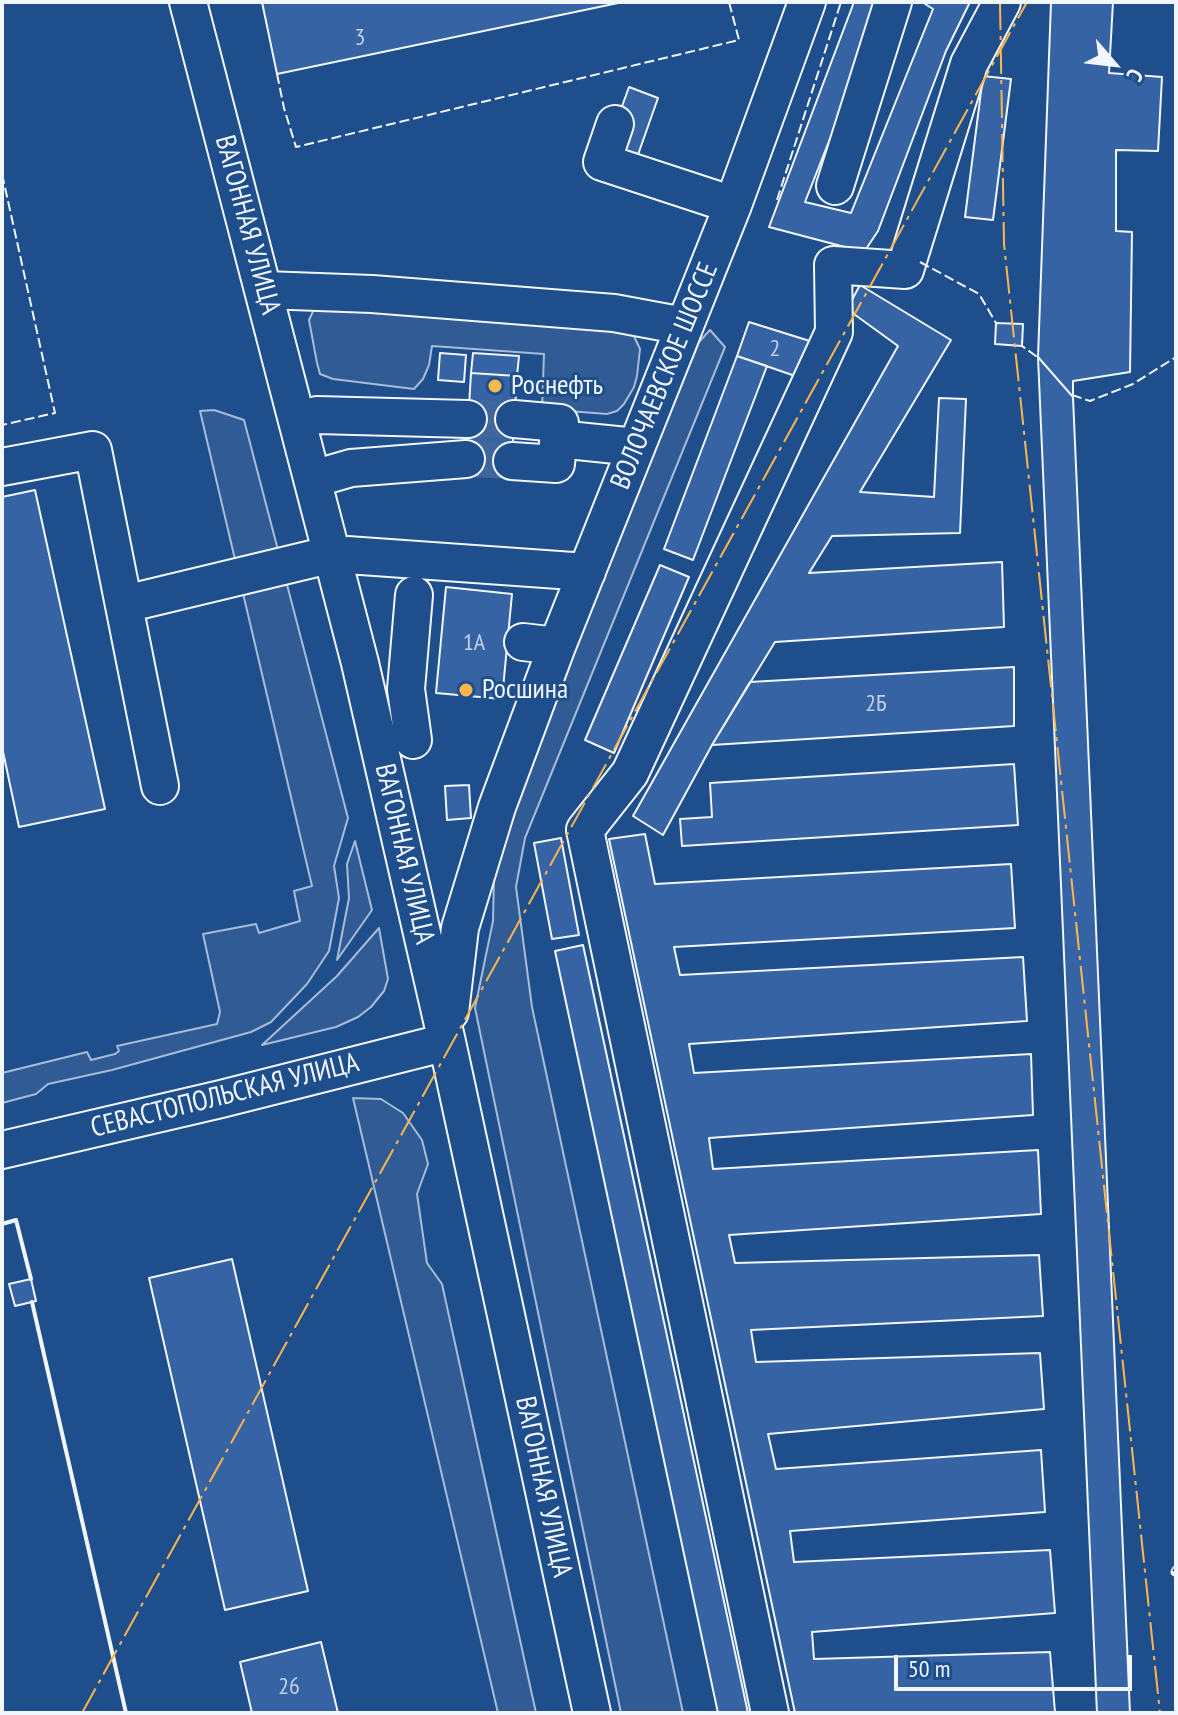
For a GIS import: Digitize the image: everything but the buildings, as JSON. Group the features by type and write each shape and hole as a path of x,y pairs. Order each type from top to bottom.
{"street":[{"name":"ВАГОННАЯ УЛИЦА","path":"188,2 313,479 310,559 360,663 447,1042 592,1713"},
{"name":"ВОЛОЧАЕВСКОЕ ШОССЕ","path":"447,1042 460,928 492,820 518,748 540,644 587,572 733,205 807,2"},
{"path":"835,186 893,2"},
{"path":"770,1713 585,830 630,773 834,332 833,265 905,270 969,64 1002,2"},
{"path":"615,124 602,162 733,205"},
{"path":"265,290 372,294 614,313 684,326"},
{"path":"298,420 317,415 468,419"},
{"path":"512,461 556,464 560,423 514,419"},
{"path":"558,439 636,447"},
{"path":"2,467 93,450 160,786"},
{"path":"313,479 351,468 466,459"},
{"path":"125,604 310,559 587,572"},
{"path":"413,740 406,689 416,651 414,595"},
{"path":"360,663 416,651"},
{"name":"СЕВАСТОПОЛЬСКАЯ УЛИЦА","path":"2,1150 447,1042"}],"shaded area":[{"path":"315,307 632,332 640,349 637,376 624,404 617,411 607,414 542,409 544,354 432,346 429,365 414,389 333,379 320,374 317,363 309,320"},
{"path":"710,330 725,347 525,838 516,887 532,1007 683,1713 621,1713 475,1008 493,921 494,876 535,741 699,342"},
{"path":"214,410 244,420 348,818 334,866 339,898 329,951 307,984 271,1022 251,1032 48,1084 36,1094 2,1103 2,1073 87,1052 91,1060 115,1054 119,1051 117,1046 217,1024 220,1012 203,934 256,924 259,933 300,921 294,891 312,886 200,411"},
{"path":"355,841 372,910 337,960 349,898 347,864"},
{"path":"379,928 388,979 384,991 371,1007 336,1027 262,1045 337,976"},
{"path":"353,1098 381,1099 403,1113 422,1140 428,1164 417,1194 427,1263 442,1284 536,1713 498,1713"}],"tunnel":[{"path":"468,419 514,419"},
{"path":"466,459 512,461"}],"fence":[{"path":"277,74 296,147 739,40 729,2"},
{"path":"777,200 841,2"},
{"path":"2,174 55,413 2,425"},
{"path":"920,262 979,294 996,323 999,323"},
{"path":"1022,340 1022,346 1040,359"},
{"path":"1072,395 1090,401 1133,384 1176,357"}],"wall":[{"path":"2,1224 16,1220 31,1279"},
{"path":"32,1302 126,1713"}],"power":[{"path":"1000,2 1004,244 1160,1713"},
{"path":"82,1713 1027,2"}],"place":[{"name":"Роснефть","path":"495,386"},
{"name":"Росшина","path":"466,690"}]}
